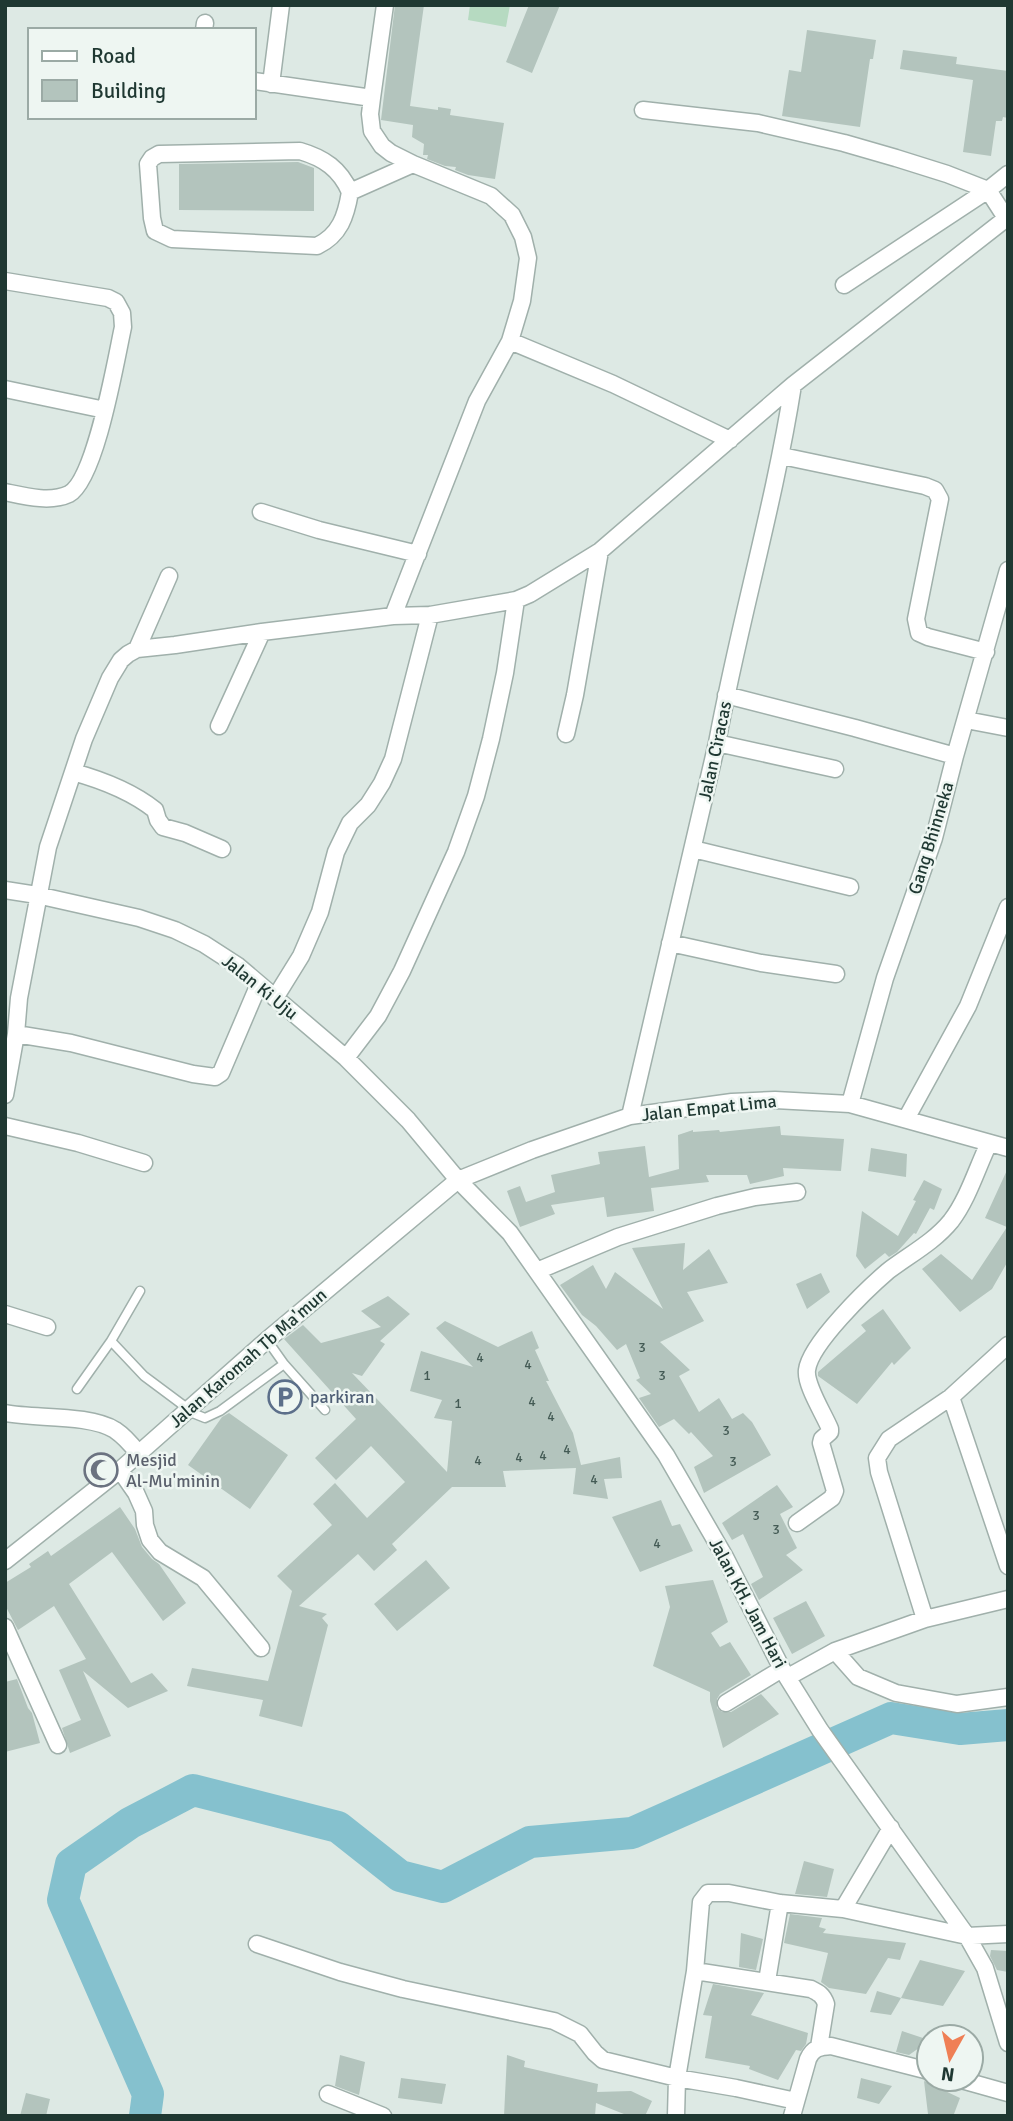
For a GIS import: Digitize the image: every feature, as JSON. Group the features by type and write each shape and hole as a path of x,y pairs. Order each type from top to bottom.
{"street":[{"path":"271,84 281,5"},
{"path":"386,5 370,114 372,131 382,146 413,164 491,196 512,215 523,237 528,258 522,301 510,341 477,401 393,616"},
{"path":"256,81 372,98"},
{"path":"5,1095 16,1034 12,997 48,847 84,739 110,678 121,660 137,649 393,616 430,615 516,600 600,551 793,385 1007,217 988,190 883,154 770,125 642,110"},
{"path":"300,151 328,163 345,180 351,192 337,233 317,246 172,239 155,231 148,164 152,158 159,155 300,151"},
{"path":"351,192 413,164"},
{"path":"844,285 1008,174"},
{"path":"5,281 96,296 116,302 122,313 123,327 105,410 87,470 70,493 41,498 5,492"},
{"path":"510,341 613,384 730,440"},
{"name":"Jalan Ciracas","path":"630,1115 718,743 726,695 782,456 793,385"},
{"path":"5,388 105,410"},
{"path":"782,456 935,490 940,499 916,619 919,633 986,652"},
{"path":"261,512 319,530 418,554"},
{"path":"566,734 600,551"},
{"name":"Gang Bhinneka","path":"850,1104 886,978 934,838 1008,570"},
{"path":"137,649 169,576"},
{"path":"346,1058 378,1016 390,994 456,852 476,796 491,739 516,600"},
{"path":"275,998 301,956 320,912 336,852 350,823 368,805 391,766 430,615"},
{"path":"219,726 262,632"},
{"path":"726,695 955,756"},
{"path":"966,720 1008,728"},
{"path":"718,743 835,769"},
{"path":"73,772 112,785 143,801 155,810 163,827 222,849"},
{"path":"693,849 850,887"},
{"name":"Jalan Ki Uju","path":"5,890 139,918 175,930 204,944 238,966 346,1058 408,1120 458,1180"},
{"path":"906,1119 968,1006 1008,907"},
{"path":"670,943 761,963 836,974"},
{"path":"16,1034 215,1077 221,1073 259,984"},
{"name":"Jalan Empat Lima","path":"458,1180 630,1115 732,1102 775,1100 850,1104 1008,1148"},
{"path":"5,1126 78,1143 144,1163"},
{"path":"797,1523 832,1498 835,1491 821,1443 830,1429 806,1376 809,1360 824,1336 887,1272 923,1247 951,1221 989,1143"},
{"name":"Jalan KH. Jam Hari","path":"458,1180 510,1233 666,1455 725,1557 785,1673 820,1730 967,1936 985,1968 1008,2043"},
{"name":"Jalan Karomah Tb Ma'mun","path":"5,1562 120,1470 267,1340 458,1180"},
{"path":"537,1271 618,1237 717,1206 755,1197 797,1192"},
{"path":"5,1314 47,1327"},
{"path":"925,1619 877,1458 889,1439 951,1397 1008,1345"},
{"path":"951,1397 1008,1566"},
{"path":"5,1413 94,1422 120,1434 138,1453"},
{"path":"120,1470 136,1493 144,1511 150,1540 160,1552 203,1578 261,1648"},
{"path":"726,1703 835,1651 925,1619 1008,1599"},
{"path":"5,1627 58,1745"},
{"path":"835,1651 858,1677 896,1693 957,1704 1008,1697"},
{"path":"844,1909 888,1824"},
{"path":"676,2116 677,2078 695,1971 701,1902 708,1893 844,1909 967,1936 1008,1934"},
{"path":"767,1981 780,1903"},
{"path":"257,1944 340,1972 403,1989 554,2021 580,2034 594,2053 604,2060 677,2078 736,2088 794,2108 811,2051 818,2047 831,2046 915,2067"},
{"path":"695,1971 811,1989 824,1997 825,2012 818,2047"},
{"path":"985,2086 1008,2092"},
{"path":"328,2094 383,2116"}],"lane":[{"path":"77,1390 111,1341 140,1292"},
{"path":"267,1340 284,1364 325,1410"},
{"path":"111,1341 144,1376 205,1418 284,1364"}],"green space":[{"path":"470,5 510,5 506,27 468,20"}],"building":[{"path":"395,5 424,5 410,106 451,109 450,115 504,123 495,179 468,175 455,170 456,167 427,159 428,155 423,155 424,144 412,137 413,125 381,120"},
{"path":"529,5 560,5 532,73 506,62"},
{"path":"807,30 876,40 873,59 870,59 860,127 782,116 789,70 801,72"},
{"path":"903,50 957,57 956,64 1008,71 1008,118 1003,117 1002,121 996,121 991,156 963,152 973,80 900,69"},
{"path":"298,162 314,168 314,211 179,210 179,164"},
{"path":"780,1126 781,1135 844,1139 841,1171 783,1168 784,1176 750,1184 747,1175 706,1175 709,1182 651,1188 654,1211 607,1217 604,1197 551,1205 555,1214 520,1227 507,1191 520,1186 526,1202 555,1192 551,1175 600,1164 598,1152 645,1146 649,1177 679,1169 678,1135 693,1130 720,1132"},
{"path":"871,1148 907,1154 906,1177 868,1171"},
{"path":"1008,1168 1008,1261 992,1289 960,1312 922,1269 941,1254 972,1280 1007,1227 985,1218"},
{"path":"924,1180 942,1189 934,1210 930,1208 916,1234 914,1233 897,1252 889,1257 885,1253 865,1269 856,1256 862,1211 898,1236"},
{"path":"685,1243 683,1270 709,1249 728,1283 687,1292 704,1321 660,1342 690,1370 679,1376 699,1412 719,1398 732,1419 743,1413 752,1422 771,1455 704,1493 694,1467 713,1456 691,1432 689,1434 674,1419 659,1427 639,1398 651,1394 636,1380 640,1378 626,1344 617,1350 596,1326 582,1315 560,1285 593,1265 606,1289 615,1272 663,1309 632,1248"},
{"path":"821,1273 830,1292 807,1309 796,1284"},
{"path":"388,1296 410,1314 380,1341 385,1344 362,1376 352,1373 447,1472 452,1421 434,1418 442,1400 410,1391 421,1351 473,1367 436,1328 445,1321 498,1347 532,1331 539,1348 535,1350 549,1381 546,1381 573,1433 581,1465 620,1457 622,1478 604,1479 608,1499 573,1494 576,1468 503,1471 506,1487 452,1487 392,1544 397,1550 374,1571 358,1554 299,1606 327,1614 322,1618 328,1625 302,1727 259,1716 263,1700 187,1686 192,1668 268,1681 292,1591 277,1576 332,1525 313,1504 335,1483 367,1518 405,1482 371,1446 336,1480 315,1458 356,1419 284,1339 303,1325 321,1343 381,1327 361,1311"},
{"path":"883,1309 911,1348 894,1365 892,1362 857,1404 818,1376 818,1372 866,1331 861,1325"},
{"path":"229,1413 288,1455 250,1509 188,1465 222,1417"},
{"path":"777,1485 793,1507 780,1514 797,1548 786,1555 803,1570 759,1600 751,1584 763,1577 743,1534 732,1540 722,1523"},
{"path":"661,1500 672,1526 680,1524 693,1551 640,1572 612,1517"},
{"path":"120,1507 135,1529 142,1547 159,1564 186,1603 163,1621 112,1552 69,1584 131,1683 152,1673 168,1691 128,1708 83,1671 111,1736 70,1753 62,1728 81,1720 59,1670 86,1659 54,1606 18,1630 5,1605 5,1583 31,1567 29,1564 48,1551 51,1556"},
{"path":"426,1560 450,1588 397,1631 374,1604"},
{"path":"713,1580 728,1622 711,1633 720,1647 730,1642 751,1675 720,1694 717,1708 722,1712 731,1712 761,1694 779,1714 723,1748 710,1692 653,1666 670,1607 665,1586"},
{"path":"806,1601 825,1636 792,1654 773,1618"},
{"path":"17,1679 32,1713 40,1743 5,1752 5,1682"},
{"path":"804,1861 834,1869 827,1897 795,1894"},
{"path":"790,1914 822,1918 819,1927 826,1929 823,1933 906,1943 900,1960 888,1958 866,1994 829,1988 821,1982 828,1953 784,1943"},
{"path":"741,1933 763,1939 756,1970 739,1967"},
{"path":"991,1950 1008,1951 1008,1972 997,1970 990,1956"},
{"path":"920,1960 965,1971 943,2006 901,1998"},
{"path":"713,1984 764,1993 751,2015 808,2033 806,2044 801,2051 796,2050 778,2080 749,2069 750,2066 705,2058 712,2016 703,2015"},
{"path":"877,1991 901,1998 891,2015 870,2012"},
{"path":"902,2031 915,2035 915,2051 909,2055 896,2052"},
{"path":"340,2055 365,2062 359,2095 335,2086"},
{"path":"507,2055 525,2061 524,2067 598,2084 597,2092 631,2091 652,2101 645,2116 629,2116 596,2103 595,2116 504,2116"},
{"path":"401,2078 446,2084 442,2104 398,2098"},
{"path":"861,2078 892,2086 879,2104 857,2098"},
{"path":"26,2093 50,2099 46,2116 20,2116"},
{"path":"925,2093 949,2093 960,2098 954,2114 928,2114"}],"waterway":[{"path":"145,2116 148,2094 63,1900 71,1864 130,1823 193,1790 338,1827 400,1876 443,1887 530,1842 632,1833 891,1718 960,1729 1008,1725"}],"place":[{"name":"parkiran","path":"285,1397"},
{"name":"Mesjid Al-Mu'minin","path":"101,1470"}]}
